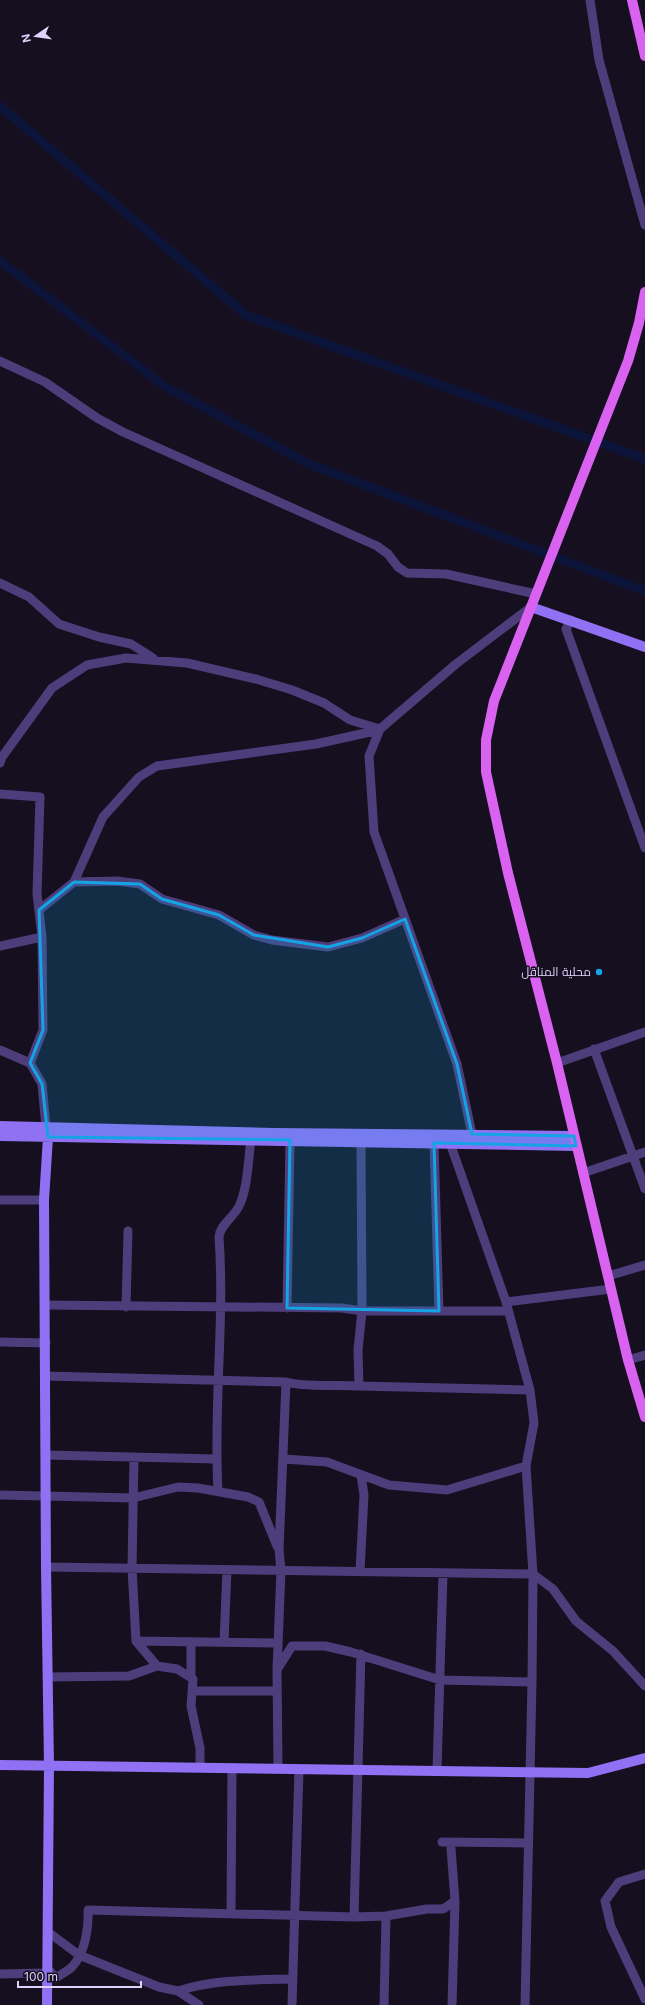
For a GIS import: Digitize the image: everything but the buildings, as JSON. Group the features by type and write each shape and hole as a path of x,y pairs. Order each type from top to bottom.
{"main road":[{"path":"632,0 642,27 645,56"},
{"path":"645,292 643,315 628,360 494,701 486,740 486,772 508,873 628,1360 645,1417"}],"street":[{"path":"590,0 599,60 645,225"},
{"path":"0,361 45,382 102,421 123,432 377,546 388,554 398,567 407,573 446,574 536,594"},
{"path":"0,583 29,597 59,624 99,637 131,644 154,659"},
{"path":"472,1134 457,1064 374,832 369,756 380,729 456,664 531,606 645,647"},
{"path":"571,620 566,629 645,848"},
{"path":"0,764 2,757 27,720 52,688 87,665 126,658 154,659 224,670 292,690 324,703 350,720 380,729"},
{"path":"39,910 74,882 103,817 139,777 157,766 316,744 380,729"},
{"path":"0,794 40,797 37,894 42,937 43,1030 30,1063"},
{"path":"636,824 645,821"},
{"path":"74,882 117,881 140,884 162,899 219,915 254,935 272,940 328,947 362,938 405,919"},
{"path":"0,946 42,937"},
{"path":"556,1063 645,1032"},
{"path":"594,1049 632,1157 645,1189"},
{"path":"0,1050 30,1063 42,1084 47,1132 44,1200 46,1342 46,1566 49,1766 47,2005"},
{"path":"0,1126 47,1132 251,1140 434,1143 575,1141"},
{"path":"0,1136 47,1132 260,1132 472,1134 575,1141"},
{"path":"218,1491 216,1459 220,1381 221,1307 219,1234 222,1227 234,1216 241,1203 251,1140"},
{"path":"287,1308 290,1140"},
{"path":"359,1386 358,1350 362,1311 361,1141"},
{"path":"434,1143 439,1311"},
{"path":"450,1143 507,1306 530,1390 534,1423 526,1466 533,1574 525,2005"},
{"path":"583,1173 645,1152"},
{"path":"0,1200 44,1200"},
{"path":"126,1307 128,1231"},
{"path":"608,1276 645,1265"},
{"path":"45,1305 342,1308 362,1311 439,1311 507,1306 611,1288"},
{"path":"0,1342 46,1342"},
{"path":"628,1360 645,1355"},
{"path":"45,1376 286,1382 296,1385 337,1384 359,1386 530,1390"},
{"path":"278,1768 277,1669 281,1571 279,1549 284,1459 286,1382"},
{"path":"46,1455 216,1459"},
{"path":"134,1457 132,1568 136,1641 157,1666"},
{"path":"284,1459 327,1462 389,1486 447,1490 526,1466"},
{"path":"360,1571 364,1495 361,1475"},
{"path":"0,1495 133,1498 178,1487 218,1491 248,1497 259,1502 279,1549"},
{"path":"46,1566 281,1571 360,1571 443,1574 533,1574 553,1589 576,1621 612,1651 645,1686"},
{"path":"224,1642 227,1570"},
{"path":"437,1770 443,1574"},
{"path":"136,1641 278,1643"},
{"path":"192,1642 191,1678 194,1684 191,1706 200,1748 200,1768"},
{"path":"277,1669 292,1646 326,1646 361,1654 440,1680 532,1682"},
{"path":"354,1917 361,1654"},
{"path":"48,1677 129,1676 157,1666 177,1669 191,1678"},
{"path":"193,1691 277,1691"},
{"path":"0,1765 588,1772 645,1758"},
{"path":"231,1914 232,1768"},
{"path":"292,2005 299,1769"},
{"path":"442,1842 528,1843"},
{"path":"451,1848 455,1901 452,2005"},
{"path":"645,1874 619,1882 605,1901 611,1927 645,1998"},
{"path":"0,1974 47,1970 56,1978 72,1966 79,1955 89,1926 88,1910 354,1917 386,1916 427,1909 443,1909 455,1901"},
{"path":"384,2005 386,1916"},
{"path":"48,1932 79,1955 159,1987 178,1991 199,2005"},
{"path":"178,1991 196,1985 235,1981 293,1979"}],"highlighted area":[{"path":"74,882 140,884 162,899 219,915 254,935 328,947 362,938 405,919 457,1064 472,1134 574,1136 576,1146 434,1143 439,1311 287,1308 290,1140 48,1137 42,1084 30,1063 43,1030 39,910"}],"waterway":[{"path":"0,106 246,315 645,459"},
{"path":"0,261 166,387 309,464 645,591"}],"place":[{"name":"محلية المناقل","path":"599,972"}]}
